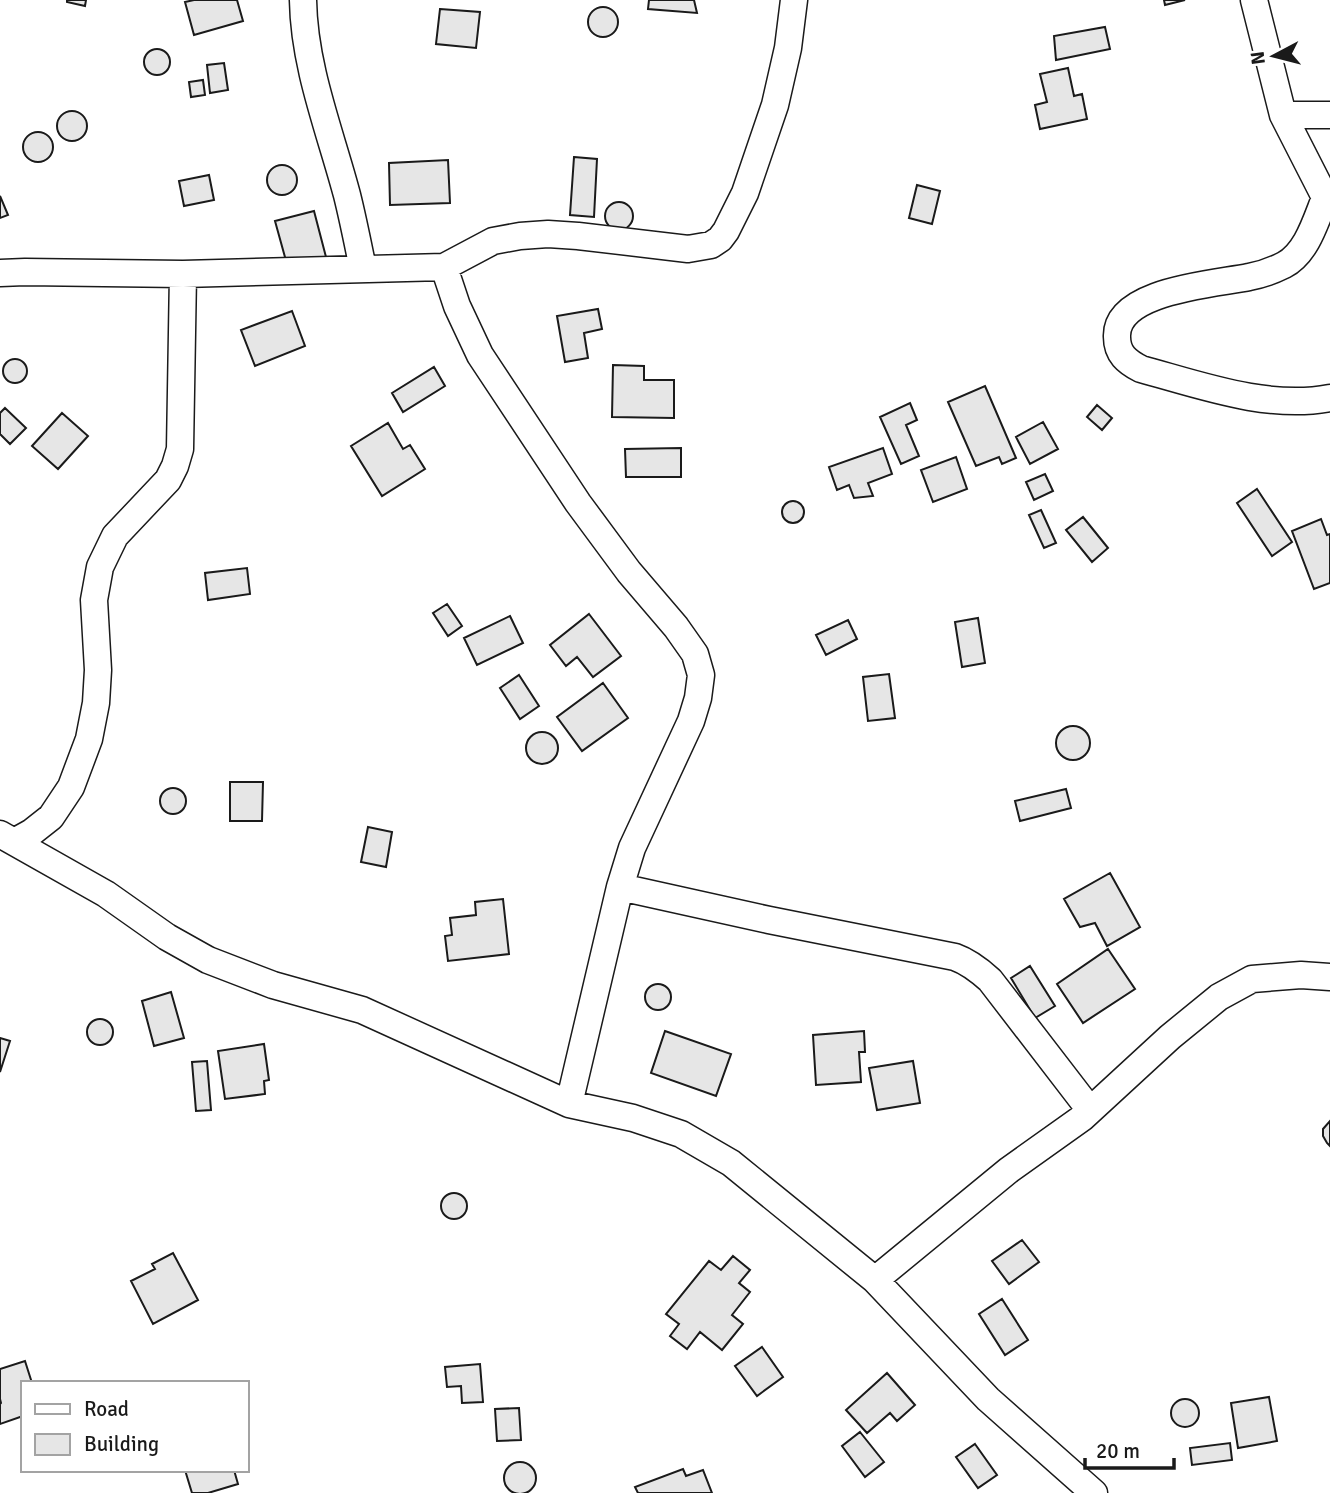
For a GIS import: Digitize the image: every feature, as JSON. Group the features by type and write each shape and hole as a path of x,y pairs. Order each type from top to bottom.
{"street":[{"path":"303,0 307,49 347,195 363,269"},
{"path":"0,273 183,274 444,267 493,241 548,234 688,249 711,245 726,232 745,193 775,105 788,48 794,0"},
{"path":"1254,0 1283,114 1328,203 1298,253 1286,264 1252,277 1175,290 1127,312 1116,335 1119,351 1128,362 1141,369 1223,391 1292,401 1330,398"},
{"path":"1283,114 1330,115"},
{"path":"444,267 457,306 480,355 578,503 695,654 701,674 691,721 632,848 620,887 569,1104"},
{"path":"7,838 32,832 51,817 71,787 89,739 96,703 98,670 94,600 100,567 115,537 169,480 175,466 180,449 183,274"},
{"path":"7,838 106,894 167,937 208,960 273,985 362,1010 569,1104 633,1118 681,1134 731,1163 875,1280 988,1399 1094,1493"},
{"path":"620,887 966,961 990,980 1090,1110"},
{"path":"875,1280 1009,1170 1082,1118 1170,1037 1219,997 1252,979 1301,975 1330,977"}],"building":[{"path":"67,0 86,0 85,6"},
{"path":"237,0 243,21 194,35 185,2"},
{"path":"649,0 694,0 697,13 648,9"},
{"path":"1164,0 1185,0 1165,5"},
{"path":"603,7 614,11 618,22 614,33 603,37 592,33 588,22 592,11"},
{"path":"440,9 480,12 476,48 436,44"},
{"path":"1105,27 1110,49 1056,60 1054,36"},
{"path":"157,49 166,53 170,62 166,71 157,75 148,71 144,62 148,53"},
{"path":"224,63 228,90 210,93 207,65"},
{"path":"1068,68 1074,96 1082,94 1087,119 1040,129 1035,105 1047,102 1040,74"},
{"path":"203,80 205,95 191,97 189,82"},
{"path":"72,111 78,112 86,120 86,132 78,140 72,141 66,140 58,132 57,126 58,120 66,112"},
{"path":"38,132 44,133 52,141 52,153 44,161 38,162 32,161 24,153 23,147 24,141 32,133"},
{"path":"574,157 597,159 594,217 570,215"},
{"path":"448,160 450,203 390,205 389,163"},
{"path":"282,165 293,169 297,180 293,191 282,195 271,191 267,180 271,169"},
{"path":"209,175 214,200 184,206 179,181"},
{"path":"917,185 940,191 932,224 909,218"},
{"path":"0,196 8,215 0,218"},
{"path":"619,202 629,206 633,216 629,226 619,230 609,226 605,216 609,206"},
{"path":"314,211 326,257 288,268 275,221"},
{"path":"598,309 602,329 584,333 588,358 565,362 557,316"},
{"path":"292,311 305,346 255,366 241,330"},
{"path":"15,359 24,362 27,371 24,380 15,383 6,380 3,371 6,362"},
{"path":"613,365 644,366 644,380 674,380 674,418 612,417"},
{"path":"434,367 445,386 403,412 392,393"},
{"path":"985,386 1016,458 1002,464 999,457 976,466 948,402"},
{"path":"910,403 917,420 906,425 919,456 901,464 880,417"},
{"path":"1097,405 1112,418 1102,430 1087,417"},
{"path":"5,408 26,428 10,444 0,434 0,413"},
{"path":"62,413 88,436 58,469 32,446"},
{"path":"1043,422 1058,449 1030,464 1016,437"},
{"path":"388,423 403,449 410,445 425,469 382,496 351,446"},
{"path":"681,448 681,477 626,477 625,449"},
{"path":"883,448 892,474 868,483 873,496 854,498 849,485 837,490 829,467"},
{"path":"956,457 967,489 933,502 921,470"},
{"path":"1045,474 1053,491 1034,500 1026,482"},
{"path":"1257,489 1292,542 1272,556 1237,503"},
{"path":"793,501 801,504 804,512 801,520 793,523 785,520 782,512 785,504"},
{"path":"1041,510 1056,543 1044,548 1029,515"},
{"path":"1083,517 1108,548 1092,562 1066,530"},
{"path":"1321,519 1327,535 1330,534 1330,583 1314,589 1292,531"},
{"path":"247,568 250,594 208,600 205,573"},
{"path":"447,604 462,626 448,636 433,613"},
{"path":"589,614 621,656 593,677 577,657 566,666 550,645"},
{"path":"510,616 523,643 477,665 464,638"},
{"path":"978,618 985,663 962,667 955,622"},
{"path":"848,620 857,639 826,655 816,635"},
{"path":"889,674 895,718 868,721 863,677"},
{"path":"519,675 539,706 520,719 500,688"},
{"path":"603,683 628,718 582,751 557,717"},
{"path":"1073,726 1085,731 1090,743 1085,755 1073,760 1061,755 1056,743 1061,731"},
{"path":"542,732 553,737 558,748 553,759 542,764 531,759 526,748 531,737"},
{"path":"230,782 263,782 262,821 230,821"},
{"path":"173,788 182,792 186,801 182,810 173,814 164,810 160,801 164,792"},
{"path":"1066,789 1071,808 1020,821 1015,801"},
{"path":"368,827 392,832 386,867 361,862"},
{"path":"1110,873 1140,927 1107,946 1095,923 1080,927 1064,899"},
{"path":"503,899 509,954 448,961 445,936 452,935 450,918 476,915 475,902"},
{"path":"1108,949 1135,989 1083,1023 1057,984"},
{"path":"1030,966 1055,1006 1035,1018 1011,978"},
{"path":"658,984 667,988 671,997 667,1006 658,1010 649,1006 645,997 649,988"},
{"path":"171,992 184,1038 154,1046 142,1001"},
{"path":"100,1019 109,1023 113,1032 109,1041 100,1045 91,1041 87,1032 91,1023"},
{"path":"665,1031 731,1054 716,1096 651,1073"},
{"path":"864,1031 865,1052 859,1052 861,1082 816,1085 813,1035"},
{"path":"0,1038 10,1041 0,1072"},
{"path":"264,1044 269,1080 264,1081 265,1094 225,1099 218,1051"},
{"path":"207,1061 211,1110 196,1111 192,1062"},
{"path":"913,1061 920,1103 877,1110 869,1068"},
{"path":"1330,1121 1330,1146 1323,1136 1323,1129"},
{"path":"454,1193 463,1197 467,1206 463,1215 454,1219 445,1215 441,1206 445,1197"},
{"path":"1022,1240 1039,1262 1009,1284 992,1261"},
{"path":"173,1253 198,1300 153,1324 131,1281 155,1269 152,1264"},
{"path":"733,1256 750,1270 739,1283 750,1292 732,1315 743,1324 722,1350 700,1332 687,1349 670,1336 679,1324 666,1314 709,1261 721,1270"},
{"path":"1002,1299 1028,1340 1005,1355 979,1314"},
{"path":"762,1347 783,1377 757,1396 735,1366"},
{"path":"25,1361 31,1381 21,1381 21,1417 0,1424 1,1403 0,1369"},
{"path":"480,1364 483,1402 462,1403 461,1386 447,1387 445,1367"},
{"path":"887,1373 915,1405 897,1421 890,1413 867,1433 846,1410"},
{"path":"1269,1397 1277,1441 1238,1448 1231,1403"},
{"path":"1185,1399 1195,1403 1199,1413 1195,1423 1185,1427 1175,1423 1171,1413 1175,1403"},
{"path":"519,1408 521,1440 497,1441 495,1409"},
{"path":"860,1432 884,1462 865,1477 842,1446"},
{"path":"1230,1443 1232,1460 1192,1465 1190,1448"},
{"path":"975,1444 997,1475 978,1488 956,1457"},
{"path":"520,1462 531,1467 536,1478 531,1489 520,1494 509,1489 504,1478 509,1467"},
{"path":"683,1469 686,1476 703,1470 712,1493 638,1493 635,1487"},
{"path":"186,1472 235,1472 238,1484 208,1493 192,1493"}]}
